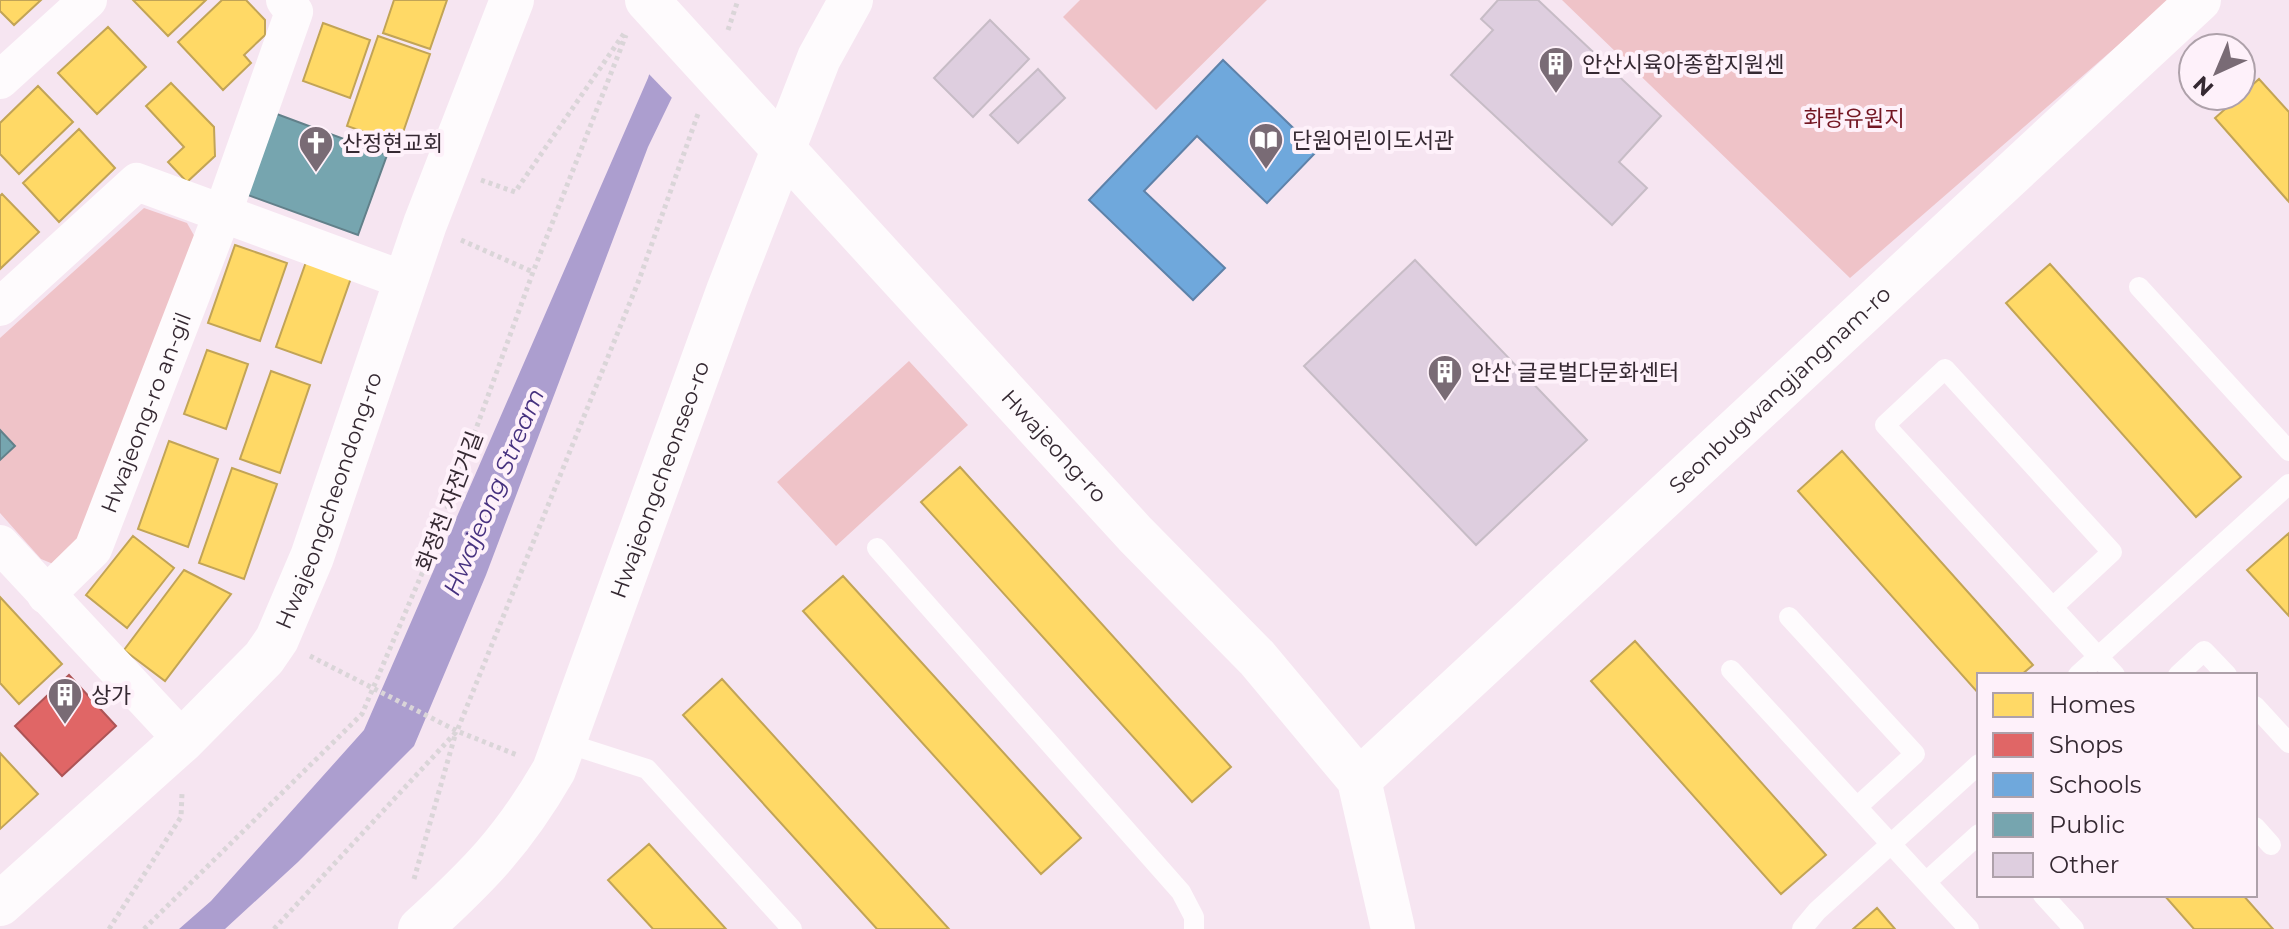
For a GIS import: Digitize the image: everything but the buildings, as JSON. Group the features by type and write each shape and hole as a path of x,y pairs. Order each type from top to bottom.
{"street":[{"path":"0,80 88,0"},
{"name":"Hwajeong-ro an-gil","path":"46,595 93,549 222,215 294,12 285,0"},
{"name":"Hwajeongcheondong-ro","path":"0,904 183,740 264,658 277,639 312,557 425,224 512,0"},
{"name":"Hwajeongcheonseo-ro","path":"420,929 488,867 525,821 558,756 783,150 819,58 851,0"},
{"name":"Seonbugwangjangnam-ro","path":"1359,780 2199,0"},
{"name":"Hwajeong-ro","path":"638,12 721,100 783,150 1135,534 1257,658 1359,780 1393,929"},
{"path":"0,307 137,182 406,281"},
{"path":"0,544 183,740"}],"lane":[{"path":"2139,287 2289,451"},
{"path":"2053,607 2112,552 1945,369 1885,425 2113,673"},
{"path":"2080,673 2289,484"},
{"path":"877,548 1181,892 1194,917 1194,929"},
{"path":"1789,617 1915,754 1857,807"},
{"path":"2180,673 2204,651 2225,673"},
{"path":"1731,670 1969,929"},
{"path":"2257,708 2289,743"},
{"path":"558,756 647,769 792,929"},
{"path":"1802,929 1977,766"},
{"path":"2257,829 2271,845"},
{"path":"1926,882 1977,836"},
{"path":"2045,897 2074,929"}],"path":[{"path":"723,44 738,0"},
{"path":"446,168 515,192 638,12"},
{"name":"화정천 자전거길","path":"144,929 332,747 362,714 432,550 533,272 638,12"},
{"path":"413,883 457,731 639,280 721,100"},
{"path":"425,224 533,272"},
{"path":"277,639 457,731 558,756"},
{"path":"274,929 457,731"},
{"path":"109,929 181,817 183,740"}],"green space":[{"path":"1080,0 1267,0 1156,110 1063,17"},
{"name":"화랑유원지","path":"1562,0 2170,0 1850,278"},
{"path":"144,208 187,223 196,239 90,528 58,566 41,559 0,513 0,338"},
{"path":"909,361 968,425 836,546 777,482"}],"water":[{"name":"Hwajeong Stream","path":"673,0 719,0 648,147 486,575 414,746 298,862 225,929 179,929 211,901 364,730 648,78"}],"pier":[{"path":"668,0 723,0 675,101 646,71"}],"place":[{"name":"안산시육아종합지원센","path":"1556,95"},
{"name":"단원어린이도서관","path":"1266,171"},
{"name":"산정현교회","path":"316,174"},
{"name":"안산 글로벌다문화센터","path":"1445,403"},
{"name":"상가","path":"65,726"}]}
